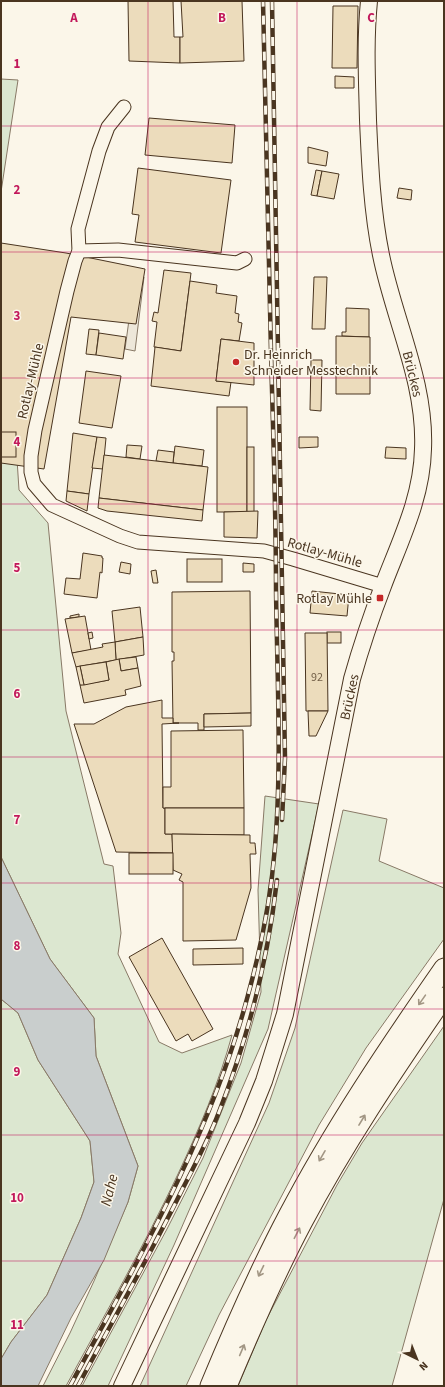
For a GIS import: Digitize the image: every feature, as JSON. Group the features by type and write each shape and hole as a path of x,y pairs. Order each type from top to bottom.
{"highway":[{"path":"210,1386 245,1303 288,1215 324,1152 364,1087 444,968"},
{"path":"227,1386 260,1307 302,1223 383,1086 444,997"}],"main road":[{"name":"Brückes","path":"122,1386 244,1130 264,1081 285,1014 352,679 361,648 383,586 408,522 422,476 423,424 414,375 381,256 376,222 370,164 366,68 369,1"}],"street":[{"path":"124,107 108,127 99,151 78,229 79,251 118,250 237,263 244,259"},
{"name":"Rotlay-Mühle","path":"79,251 67,291 35,430 31,456 31,472 34,484 43,495 52,504 120,536 138,542 264,551 293,558 383,586"}],"green space":[{"path":"1,79 18,80 1,192"},
{"path":"1,425 17,459 19,490 48,523 66,711 104,864 113,866 121,933 118,954 159,1042 182,1053 232,1035 208,1106 178,1174 138,1254 66,1386 43,1386 94,1281 128,1202 138,1166 96,1056 94,1018 50,959 1,857"},
{"path":"265,796 319,804 268,1029 174,1245 108,1386 82,1386 167,1229 203,1158 241,1063 261,992 258,890"},
{"path":"343,810 387,819 379,861 444,888 444,939 366,1048 319,1125 219,1315 186,1386 140,1386 269,1103 295,1028"},
{"path":"1,999 18,1013 38,1060 90,1141 94,1182 81,1218 47,1295 11,1342 1,1359"},
{"path":"444,1026 444,1199 392,1386 238,1386 266,1320 337,1185 362,1143"}],"shaded area":[{"path":"135,276 144,277 135,351 125,349"}],"water":[{"name":"Nahe","path":"1,857 50,959 94,1018 96,1056 138,1166 128,1202 104,1260 71,1318 38,1386 1,1386 1,1359 11,1342 47,1295 81,1218 94,1182 90,1141 38,1060 18,1013 1,999"}],"building":[{"path":"128,1 173,1 174,37 180,37 180,63 129,61"},
{"path":"181,1 242,1 244,61 180,63 180,37 183,37"},
{"path":"333,6 358,6 357,68 332,68"},
{"path":"335,76 354,77 354,88 335,88"},
{"path":"149,118 235,125 232,163 145,155"},
{"path":"308,147 328,152 326,166 308,163"},
{"path":"138,168 231,180 221,253 135,242 139,215 132,214"},
{"path":"316,170 322,171 317,196 311,195"},
{"path":"322,171 339,174 334,199 317,196"},
{"path":"399,188 412,190 411,200 397,198"},
{"path":"1,243 66,253 145,269 136,324 71,317 44,469 1,463"},
{"path":"164,270 191,273 181,351 154,347 157,322 152,321 154,312 158,313"},
{"path":"314,277 327,277 325,329 312,329"},
{"path":"190,281 217,285 216,293 237,296 235,313 239,314 238,322 242,323 239,341 221,339 216,381 231,382 229,396 151,386 155,347 181,351"},
{"path":"346,308 369,309 369,337 342,336 342,332 346,332"},
{"path":"89,329 99,330 96,355 86,354"},
{"path":"99,333 126,337 123,359 96,355"},
{"path":"336,336 370,337 370,394 336,394"},
{"name":"Dr. Heinrich Schneider Messtechnik","path":"221,339 254,343 254,385 216,381"},
{"path":"311,360 322,360 321,411 310,410"},
{"path":"86,371 121,376 112,428 79,423"},
{"path":"217,407 247,407 247,512 217,512"},
{"path":"1,432 16,432 16,457 1,457"},
{"path":"73,433 97,437 89,494 67,491"},
{"path":"97,437 106,438 103,469 92,468"},
{"path":"299,437 318,437 318,447 299,448"},
{"path":"127,445 142,446 140,459 126,457"},
{"path":"175,446 204,450 202,466 173,463"},
{"path":"247,447 254,447 254,512 247,512"},
{"path":"386,447 406,448 406,459 385,458"},
{"path":"158,450 174,452 173,463 156,461"},
{"path":"104,455 208,467 203,510 99,498"},
{"path":"67,491 89,494 87,511 66,501"},
{"path":"99,498 203,510 202,521 107,511 98,508"},
{"path":"258,511 257,538 224,537 224,512"},
{"path":"83,553 102,556 103,558 102,573 100,572 97,598 64,594 66,578 80,579"},
{"path":"187,559 222,559 222,582 187,582"},
{"path":"121,562 131,564 130,574 119,572"},
{"path":"243,563 254,564 254,572 243,572"},
{"path":"156,570 158,583 153,583 151,571"},
{"path":"250,591 251,713 204,714 204,730 198,730 198,723 173,723 172,661 174,661 174,652 172,652 172,592"},
{"path":"312,591 349,595 347,616 310,613"},
{"path":"140,607 143,637 115,642 112,611"},
{"path":"79,614 79,617 70,618 70,616"},
{"path":"85,616 91,650 72,653 65,619"},
{"path":"92,632 93,638 89,639 88,633"},
{"path":"327,632 341,632 341,643 327,643"},
{"path":"305,633 327,633 328,711 306,711"},
{"path":"143,637 144,655 116,660 115,642"},
{"path":"115,642 116,660 76,667 72,653 103,647 102,644"},
{"path":"136,657 138,668 121,671 119,659"},
{"path":"119,659 121,671 138,668 141,686 125,690 126,695 84,703 80,685 109,680 106,662"},
{"path":"106,662 109,680 84,685 80,666"},
{"path":"80,666 84,685 80,685 76,667"},
{"path":"162,700 162,718 173,718 173,723 179,723 162,724 163,808 165,808 165,834 172,834 173,853 116,852 74,724 94,724 126,707"},
{"path":"308,711 328,711 316,736 309,736"},
{"path":"251,713 251,726 204,727 204,714"},
{"path":"243,730 244,808 163,808 163,787 171,787 171,731"},
{"path":"165,808 244,808 244,835 165,834"},
{"path":"172,834 250,835 250,843 255,843 256,854 250,854 251,888 236,940 183,941 183,882 179,880 182,874 173,870"},
{"path":"129,853 173,853 173,874 129,874"},
{"path":"162,938 213,1029 192,1041 188,1034 176,1041 129,957"},
{"path":"243,948 243,964 193,965 193,949"}],"railway":[{"path":"70,1386 171,1196 214,1097 233,1047 248,995 261,941 271,885 277,815 278,718 275,500 263,1"},
{"path":"272,1 285,758 282,820"},
{"path":"78,1386 145,1263 202,1150 219,1112 239,1056 256,998 268,939 277,880"}],"place":[{"name":"Dr. Heinrich Schneider Messtechnik","path":"236,362"},
{"name":"Rotlay Mühle","path":"380,598"}]}
